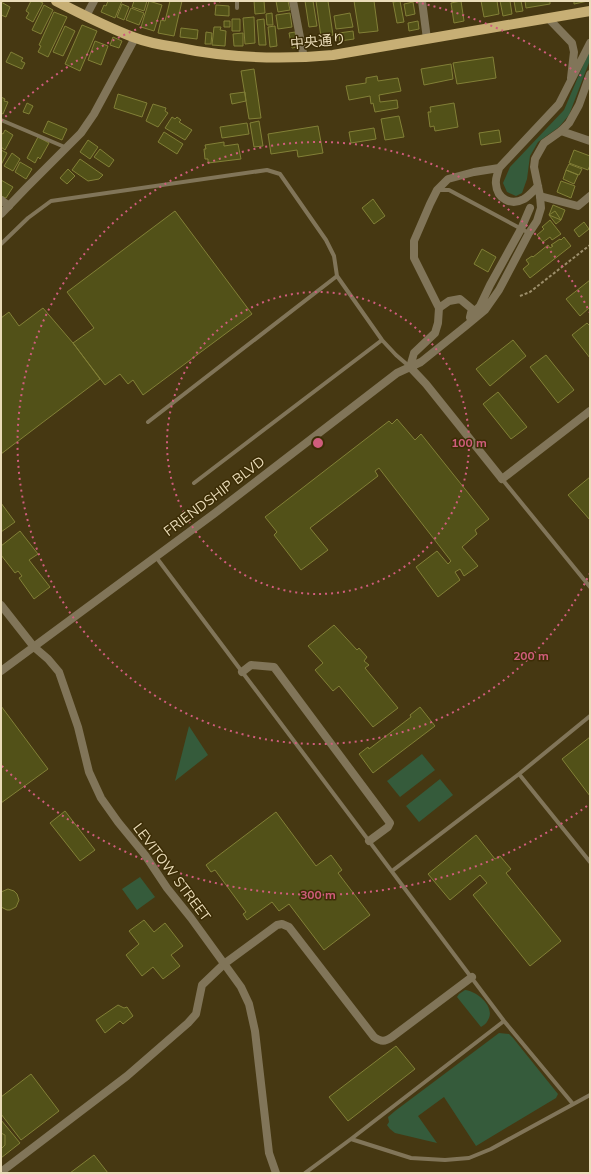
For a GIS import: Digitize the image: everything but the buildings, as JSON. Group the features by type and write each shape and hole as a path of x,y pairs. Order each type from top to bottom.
{"main road":[{"name":"中央通り","path":"56,1 135,38 200,52 240,57 275,58 304,58 333,55 590,11"}],"street":[{"path":"86,16 94,1"},
{"path":"293,1 304,58"},
{"path":"422,1 427,39"},
{"path":"548,18 572,42 574,52 570,84"},
{"path":"1,214 81,133 94,114 135,38"},
{"path":"538,186 525,198 516,202 507,201 499,194 496,183 499,168 560,104 590,43"},
{"path":"471,315 480,306 499,269 525,231 537,221 541,208 534,167 535,159 544,143 561,131 569,123 579,105 590,74"},
{"path":"561,131 590,141"},
{"path":"499,168 474,172 448,179 437,190 430,204 414,241 414,258 439,308 438,323 434,333 414,353 410,367 426,384 502,479 590,411"},
{"path":"540,196 578,206 590,196"},
{"path":"1,200 9,206"},
{"path":"525,231 530,208"},
{"name":"FRIENDSHIP BLVD","path":"1,671 156,557 397,373 421,362 485,310 499,290 525,231"},
{"path":"439,308 449,301 460,300 472,310 467,325"},
{"name":"LEVITOW STREET","path":"1,605 34,647 48,658 59,672 78,727 89,772 101,798 118,822 145,855 167,888 191,918 241,987 249,1004 255,1032 269,1153 276,1173"},
{"path":"242,672 251,665 274,667 390,823 388,827 369,841"},
{"path":"1,1172 127,1076 188,1023 196,1014 202,985 224,964 277,925 282,924 289,927 374,1037 380,1041 392,1037 472,977"}],"lane":[{"path":"237,1 237,8"},
{"path":"1,120 67,148"},
{"path":"1,244 28,218 51,201 267,170 280,174 326,240 334,256 337,276 382,340 410,367"},
{"path":"437,190 450,190 525,231"},
{"path":"148,422 337,276"},
{"path":"194,483 382,340"},
{"path":"502,479 590,587"},
{"path":"156,557 504,1021 573,1104"},
{"path":"392,871 519,774 590,716"},
{"path":"519,774 590,862"},
{"path":"305,1173 504,1021"},
{"path":"351,1139 411,1158 445,1160 469,1158 491,1149 590,1095"}],"path":[{"path":"520,296 530,292 590,245"}],"green space":[{"path":"590,49 590,60 569,115 559,127 538,142 530,156 527,179 522,193 516,196 507,192 503,183 510,167 564,110"},
{"path":"189,726 208,755 175,781"},
{"path":"422,754 435,770 400,797 387,781"},
{"path":"440,779 453,795 419,822 406,806"},
{"path":"140,877 155,897 137,910 122,889"},
{"path":"465,990 475,993 484,1000 487,1005 490,1015 487,1022 481,1027 457,997"},
{"path":"499,1033 509,1034 513,1038 558,1094 556,1098 476,1146 444,1097 418,1116 437,1143 395,1133 390,1129 387,1125 389,1122 388,1117"}]}
